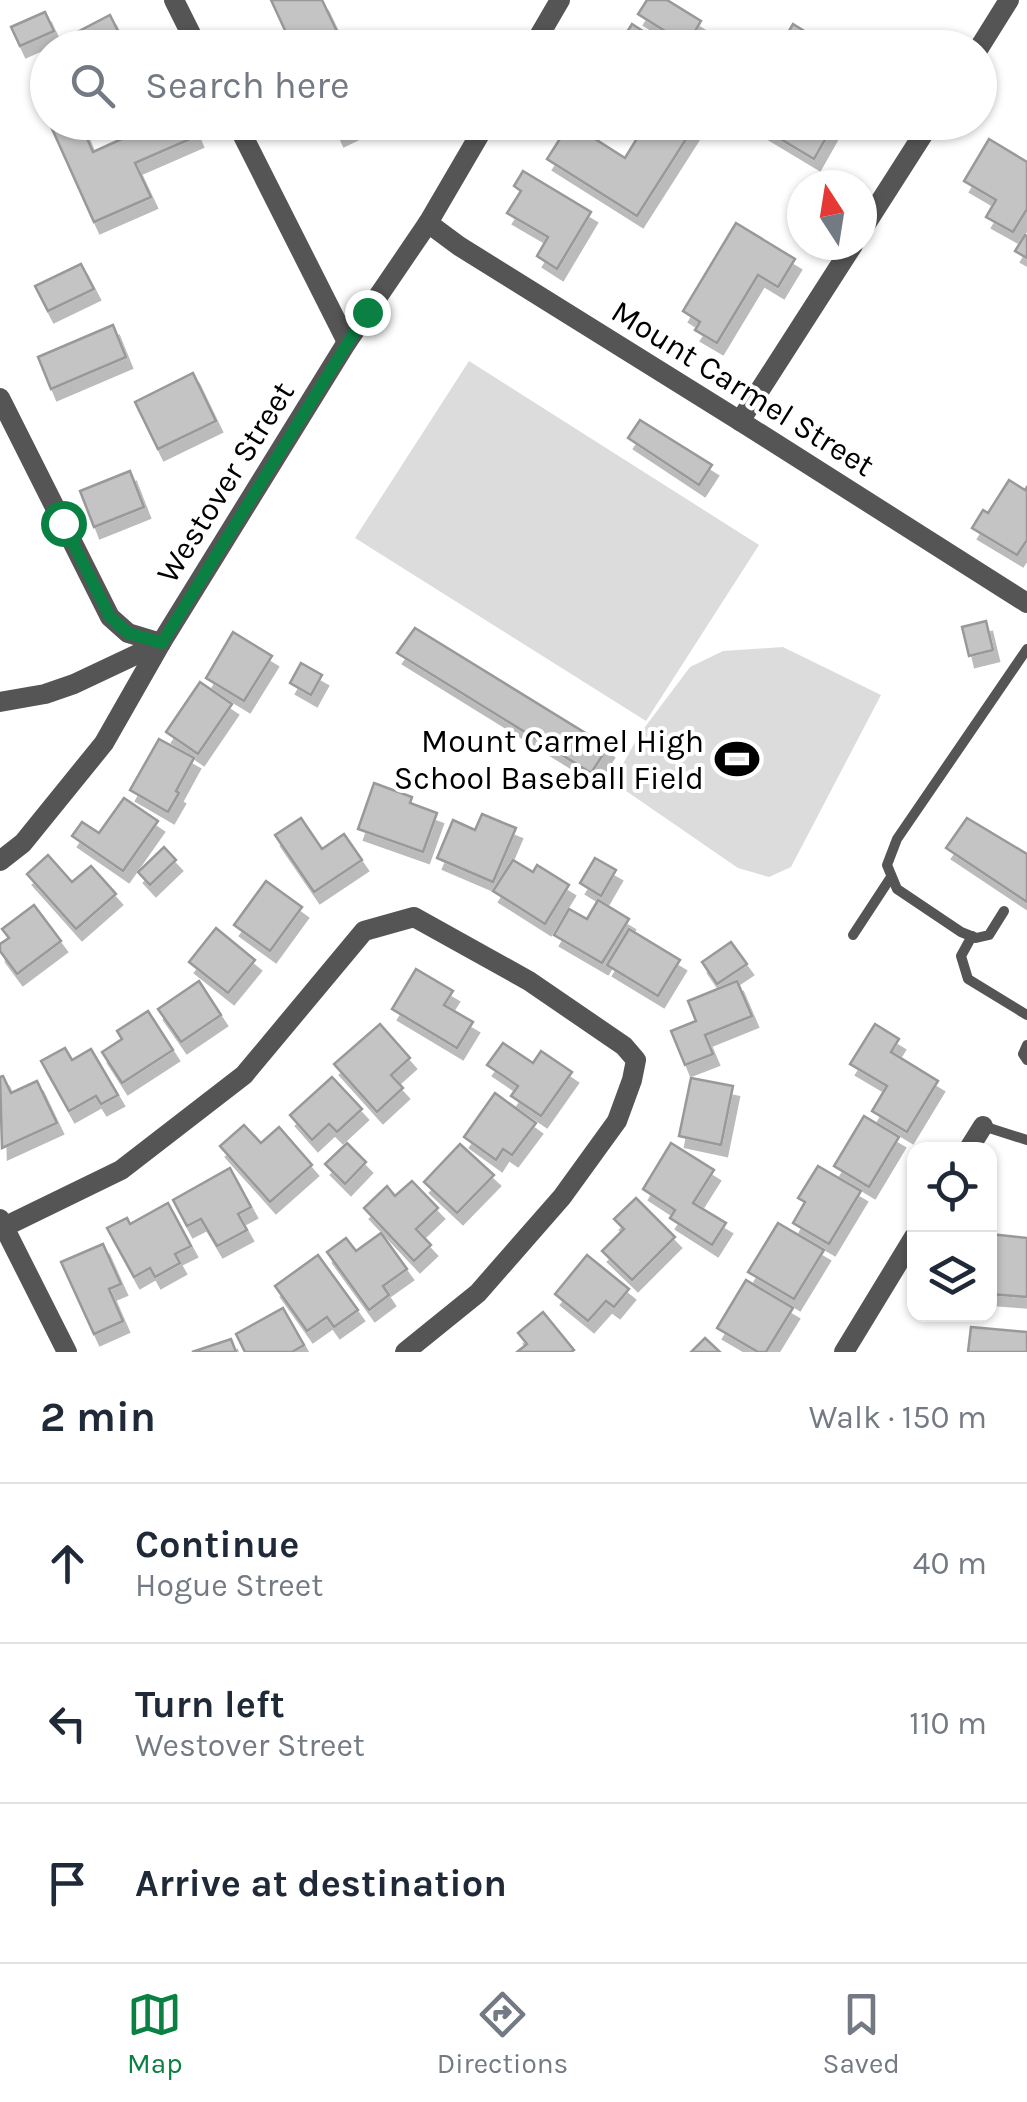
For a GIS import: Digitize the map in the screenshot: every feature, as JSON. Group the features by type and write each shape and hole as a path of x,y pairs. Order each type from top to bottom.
{"street":[{"path":"174,0 189,30"},
{"path":"542,30 560,0"},
{"path":"990,30 1009,0"},
{"path":"245,140 346,342"},
{"name":"Westover Street","path":"0,861 23,843 104,743 346,342 428,222 476,140"},
{"path":"877,207 920,140"},
{"name":"Mount Carmel Street","path":"428,222 459,246 1027,603"},
{"path":"740,420 842,260"},
{"path":"0,398 110,617 128,633 162,643"},
{"path":"0,702 74,684 162,643"},
{"path":"67,1352 1,1225 121,1170 244,1075 364,931 414,916 529,981 624,1046 636,1060 617,1121 562,1197 478,1293 405,1352"},
{"path":"973,1142 983,1126"},
{"path":"844,1352 907,1248"}],"lane":[{"path":"1004,910 989,935 976,938 897,889 888,865 897,840 1027,648"},
{"path":"853,935 891,877"},
{"path":"972,936 961,956 968,979 1027,1015"},
{"path":"1027,1045 1027,1060"},
{"path":"983,1126 1027,1140"}],"shaded area":[{"path":"469,361 759,545 646,721 355,538"},
{"name":"Mount Carmel High School Baseball Field","path":"783,647 881,695 791,867 769,877 738,868 613,782 639,735 690,667 723,651"}],"building":[{"path":"271,0 322,0 336,30 285,30"},
{"path":"647,0 667,0 701,21 696,30 663,30 638,14"},
{"path":"45,12 54,30 30,30 30,42 20,46 11,27"},
{"path":"110,15 118,30 81,30"},
{"path":"57,140 88,140 93,152 119,140 188,140 135,163 151,197 94,222"},
{"path":"559,140 597,140 625,158 636,140 686,140 637,216 547,159"},
{"path":"782,140 825,140 814,159"},
{"path":"988,140 1027,162 1027,209 1013,232 986,217 996,200 964,181"},
{"path":"523,171 591,212 557,269 537,256 548,237 507,213 521,191 514,186"},
{"path":"736,223 787,254 787,260 794,260 778,287 758,275 717,343 695,330 700,322 683,311"},
{"path":"1027,236 1027,258 1015,251"},
{"path":"81,264 94,289 48,311 35,286"},
{"path":"113,325 126,357 51,389 38,357"},
{"path":"193,373 216,421 158,449 135,402"},
{"path":"640,420 712,465 699,485 628,438"},
{"path":"130,471 144,507 94,527 80,491"},
{"path":"1009,480 1025,490 1027,487 1027,540 1017,555 972,528 983,510 988,513"},
{"path":"986,621 993,650 969,656 962,627"},
{"path":"415,628 608,747 591,773 397,653"},
{"path":"233,632 272,656 244,701 206,678"},
{"path":"301,663 322,675 311,695 290,683"},
{"path":"200,682 232,704 198,754 166,732"},
{"path":"159,739 194,758 168,812 130,790"},
{"path":"374,783 412,797 410,803 437,813 423,852 358,829"},
{"path":"124,798 158,821 123,871 72,836 82,822 99,833"},
{"path":"482,814 516,828 493,882 437,858 453,820 475,830"},
{"path":"301,818 322,849 344,834 362,860 314,892 275,835"},
{"path":"967,818 1027,854 1027,902 946,848"},
{"path":"164,847 176,860 150,885 138,872"},
{"path":"48,855 72,882 91,866 116,894 76,929 27,874"},
{"path":"595,858 616,870 601,896 580,883"},
{"path":"513,860 533,872 537,865 569,885 545,924 493,891"},
{"path":"266,881 302,907 270,951 234,925"},
{"path":"598,900 629,919 602,963 554,935 569,909 587,919"},
{"path":"34,905 61,941 17,974 0,951 0,944 9,938 2,929"},
{"path":"216,928 255,960 228,993 189,962"},
{"path":"629,929 680,960 658,996 607,965"},
{"path":"731,942 747,964 717,984 702,962"},
{"path":"416,969 453,991 444,1005 473,1022 457,1048 392,1009"},
{"path":"199,981 221,1015 181,1042 158,1009"},
{"path":"737,981 752,1016 705,1035 713,1054 685,1065 671,1031 696,1021 688,1001"},
{"path":"148,1011 173,1050 122,1083 102,1052 122,1039 117,1031"},
{"path":"380,1024 410,1058 391,1075 403,1088 377,1112 334,1064"},
{"path":"875,1024 899,1039 891,1052 938,1081 907,1132 872,1111 887,1086 850,1064"},
{"path":"503,1043 533,1063 541,1051 572,1072 541,1116 511,1096 518,1086 487,1065"},
{"path":"65,1048 72,1060 91,1049 118,1095 101,1104 96,1096 69,1111 41,1061"},
{"path":"3,1076 11,1093 37,1081 57,1123 2,1148 0,1077"},
{"path":"332,1077 362,1109 337,1132 329,1124 312,1140 290,1115"},
{"path":"691,1078 733,1086 721,1145 679,1136"},
{"path":"495,1093 536,1123 512,1155 503,1149 496,1160 464,1137"},
{"path":"864,1116 899,1137 869,1187 834,1166"},
{"path":"244,1125 261,1143 279,1127 312,1165 270,1202 220,1146"},
{"path":"347,1143 366,1162 345,1184 325,1164"},
{"path":"671,1143 714,1170 693,1203 726,1223 712,1245 670,1218 675,1210 643,1189"},
{"path":"460,1144 494,1175 457,1213 424,1182"},
{"path":"818,1166 861,1191 829,1244 793,1223 805,1202 798,1198"},
{"path":"230,1168 251,1207 238,1214 247,1230 217,1246 201,1219 187,1226 173,1200"},
{"path":"412,1181 438,1208 416,1229 431,1245 414,1261 364,1208 387,1186 395,1196"},
{"path":"636,1198 675,1237 632,1280 602,1251 624,1229 614,1219"},
{"path":"168,1203 191,1246 175,1254 180,1263 155,1277 150,1268 134,1277 107,1228 127,1218 130,1224"},
{"path":"778,1223 824,1250 794,1299 748,1272"},
{"path":"381,1233 407,1269 383,1286 389,1295 369,1310 327,1252 346,1238 356,1251"},
{"path":"997,1235 1027,1238 1027,1297 997,1295"},
{"path":"103,1244 121,1284 109,1289 123,1321 94,1334 61,1262"},
{"path":"318,1255 358,1310 334,1327 327,1317 307,1331 275,1286"},
{"path":"587,1255 629,1289 614,1307 606,1301 588,1321 555,1294"},
{"path":"746,1280 793,1308 766,1352 758,1352 717,1328"},
{"path":"283,1308 304,1345 292,1352 245,1352 236,1334"},
{"path":"543,1312 574,1350 517,1352 527,1344 518,1333"},
{"path":"971,1327 1027,1332 1027,1352 968,1352"},
{"path":"705,1338 720,1352 691,1352"},
{"path":"231,1339 236,1352 192,1352"}],"place":[{"name":"Mount Carmel High School Baseball Field","path":"737,759"}],"route":[{"path":"63,523 110,617 128,633 162,643 367,312"}]}
